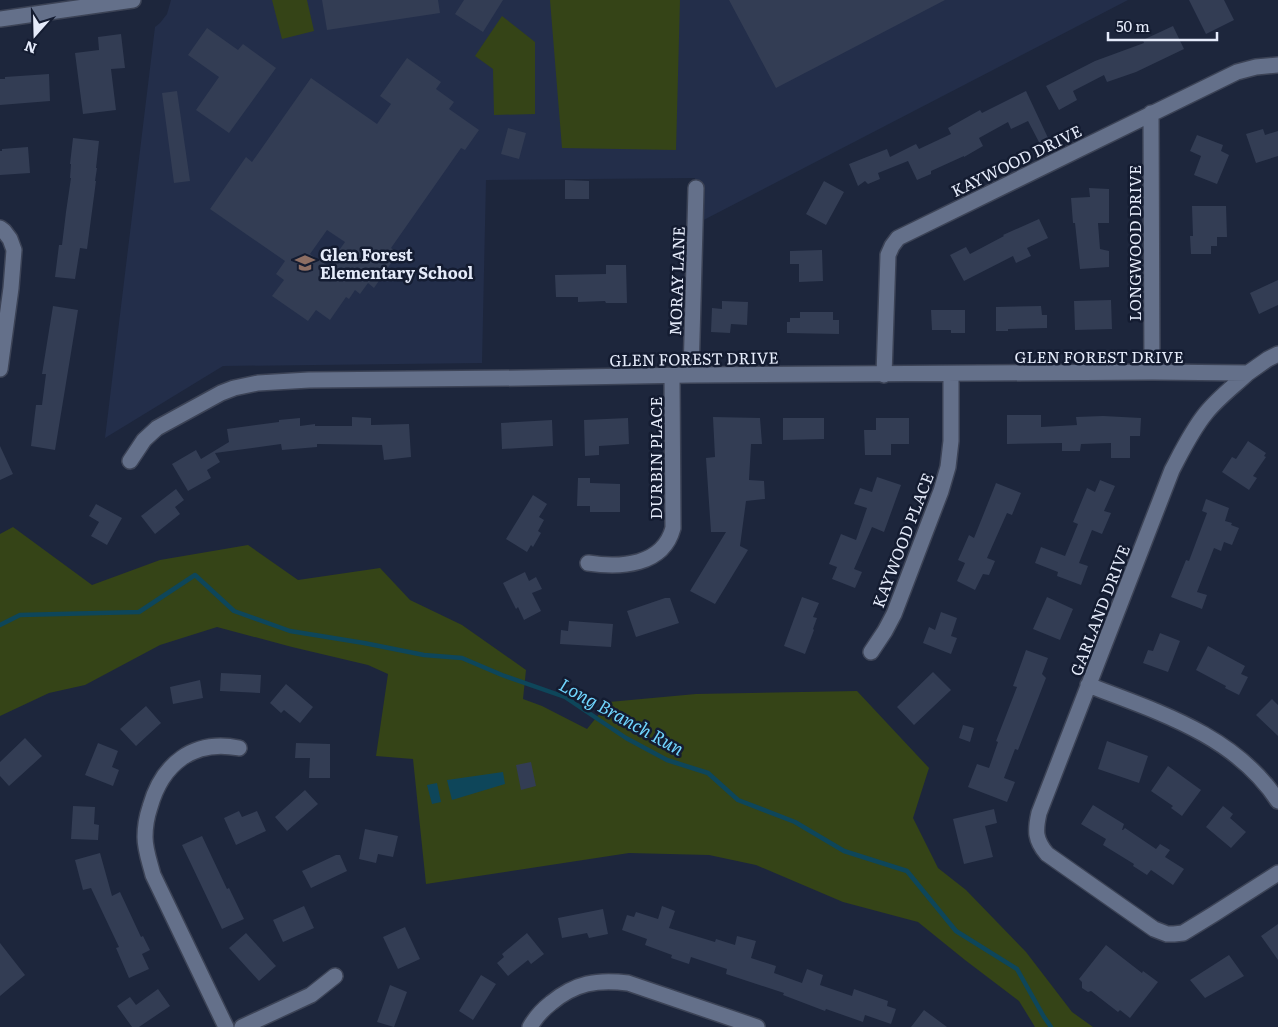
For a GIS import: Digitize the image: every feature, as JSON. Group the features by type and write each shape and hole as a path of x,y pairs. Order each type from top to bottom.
{"street":[{"path":"0,19 133,0"},
{"name":"KAYWOOD DRIVE","path":"884,375 888,255 886,242 898,238 1237,72 1256,66 1278,65"},
{"name":"LONGWOOD DRIVE","path":"1151,113 1152,372"},
{"name":"MORAY LANE","path":"691,375 696,188"},
{"path":"0,228 10,239 14,250 0,369"},
{"path":"1248,373 1278,354"},
{"name":"GLEN FOREST DRIVE","path":"130,461 144,440 157,428 221,393 258,384 309,380 691,375 1248,373"},
{"name":"GARLAND DRIVE","path":"1248,373 1229,389 1206,413 1172,470 1039,813 1036,834 1047,854 1154,929 1167,934 1183,933 1278,873"},
{"name":"KAYWOOD PLACE","path":"871,652 894,614 941,492 948,467 951,441 951,374"},
{"name":"DURBIN PLACE","path":"588,562 605,565 624,565 643,560 652,556 671,538 673,528 672,376"},
{"path":"1088,685 1174,718 1217,742 1255,773 1278,801"},
{"path":"226,1027 153,875 145,837 147,817 153,796 170,767 183,756 198,749 212,746 239,748"},
{"path":"242,1027 311,995 335,976"},
{"path":"530,1027 545,1008 560,995 591,983 611,981 628,984 757,1027"}],"shaded area":[{"name":"Glen Forest Elementary School","path":"171,0 1128,0 694,225 695,178 486,180 482,363 223,366 105,438 155,27 167,14"},
{"path":"503,772 505,784 452,800 447,780"},
{"path":"437,783 441,802 432,804 427,785"}],"green space":[{"path":"272,0 307,0 314,31 282,39"},
{"path":"550,0 680,0 676,150 562,148"},
{"path":"502,16 535,42 535,114 494,115 493,69 475,56"},
{"path":"13,527 92,585 160,560 248,545 298,580 380,568 410,600 462,625 526,670 523,699 542,706 587,729 609,702 696,694 857,691 929,768 913,818 938,868 966,890 1026,952 1072,1012 1093,1027 1035,1027 1019,1001 918,922 843,902 756,865 709,855 629,853 426,884 413,759 376,756 388,674 368,665 217,627 160,645 85,685 49,693 0,716 0,534"}],"building":[{"path":"322,0 438,0 440,13 327,30"},
{"path":"464,0 503,0 483,32 455,14"},
{"path":"729,0 945,0 776,88"},
{"path":"1189,0 1224,0 1234,20 1206,34"},
{"path":"1173,26 1184,49 1136,72 1107,82 1104,75 1073,91 1077,100 1059,110 1046,86 1095,61 1144,43 1143,40"},
{"path":"207,28 238,50 243,44 276,68 229,133 196,110 219,77 188,55"},
{"path":"121,34 125,68 111,69 116,110 83,114 75,53 99,50 98,37"},
{"path":"407,58 441,82 436,89 454,102 449,109 479,130 465,150 461,148 391,248 398,253 374,288 368,283 360,294 355,290 349,299 346,297 330,320 316,310 308,321 272,296 284,280 276,274 285,261 210,209 246,157 252,162 311,78 377,124 391,104 380,96","holes":["327,230 345,242 328,266 310,254"]},
{"path":"49,74 50,101 0,105 0,79"},
{"path":"177,91 190,181 174,183 162,93"},
{"path":"1026,91 1049,140 1040,144 1028,121 1011,129 1008,122 979,138 983,146 964,157 931,171 931,174 917,180 908,161 878,173 880,179 868,184 865,181 858,186 849,164 887,149 890,157 916,144 919,149 951,134 948,128 980,110 982,113"},
{"path":"508,128 526,133 519,159 501,154"},
{"path":"1263,129 1265,135 1278,131 1278,156 1256,163 1246,134"},
{"path":"1197,135 1223,145 1221,151 1229,155 1217,184 1194,175 1201,156 1190,151"},
{"path":"73,138 99,141 87,249 80,248 75,279 55,277 59,245 62,245 71,178 70,164"},
{"path":"28,147 30,173 0,175 0,151 2,149"},
{"path":"565,180 589,181 589,199 565,199"},
{"path":"824,181 844,192 826,225 806,214"},
{"path":"1089,188 1109,189 1109,223 1098,223 1100,249 1109,251 1109,267 1080,269 1071,198 1090,197"},
{"path":"1192,206 1226,206 1227,237 1217,237 1217,246 1211,246 1211,254 1191,254 1190,236 1193,236"},
{"path":"1039,219 1048,238 1027,248 1031,256 1016,263 1013,256 964,281 950,255 966,247 970,254 1003,235"},
{"path":"822,250 823,281 799,282 799,264 790,264 790,251"},
{"path":"606,265 626,265 627,303 606,303 605,301 578,302 578,297 556,297 555,275 606,274"},
{"path":"1278,280 1278,305 1259,314 1250,293"},
{"path":"1111,300 1112,329 1075,330 1074,301"},
{"path":"722,301 748,302 747,325 731,324 730,333 711,332 712,308 722,309"},
{"path":"53,306 78,310 55,450 31,446 36,405 42,405 46,374 42,374"},
{"path":"1041,306 1042,315 1047,315 1047,328 996,331 996,307"},
{"path":"931,310 965,310 965,333 951,333 951,330 932,330"},
{"path":"800,312 833,312 833,320 839,320 839,334 787,333 787,322 790,322 790,318 800,318"},
{"path":"1007,415 1041,415 1041,427 1077,425 1076,417 1141,418 1140,436 1130,436 1130,458 1111,458 1111,443 1081,444 1080,451 1062,451 1062,443 1007,444"},
{"path":"352,417 371,418 371,425 409,424 411,457 384,460 382,445 317,444 317,447 282,450 281,444 215,453 220,462 207,470 211,478 188,491 172,464 196,450 201,459 229,442 227,429 300,418 300,426 315,424 315,426 352,426"},
{"path":"713,417 760,418 762,444 751,444 749,480 764,481 765,499 746,501 740,546 748,550 715,604 690,591 726,532 711,532 706,458 715,457"},
{"path":"628,418 629,444 599,446 599,455 585,456 584,420"},
{"path":"783,418 824,418 824,439 783,440"},
{"path":"876,418 909,418 909,444 891,444 891,455 865,455 864,430 876,430"},
{"path":"552,420 553,446 502,449 501,423"},
{"path":"1248,441 1266,453 1264,456 1266,457 1253,476 1257,478 1249,490 1222,472 1232,457 1236,459"},
{"path":"0,446 13,474 0,480"},
{"path":"877,477 901,485 884,532 872,527 854,569 862,572 855,588 832,579 837,567 829,564 841,534 856,540 867,508 854,504 860,488 872,492"},
{"path":"578,478 590,478 590,483 620,484 620,512 590,512 590,506 577,506"},
{"path":"1100,480 1115,486 1104,511 1111,513 1102,534 1092,530 1079,563 1088,566 1081,585 1057,576 1058,572 1035,563 1041,547 1065,556 1078,524 1073,522 1087,488 1095,492"},
{"path":"996,483 1021,493 1012,515 1007,513 987,558 995,561 989,575 983,574 975,590 957,581 965,563 958,560 969,535 974,538"},
{"path":"176,489 184,500 175,507 180,514 155,534 141,516"},
{"path":"533,495 547,504 539,517 544,520 538,531 541,533 533,547 531,545 527,552 506,539"},
{"path":"1206,499 1229,508 1225,521 1239,528 1232,545 1224,542 1221,551 1214,548 1197,592 1207,595 1202,609 1171,597 1186,560 1189,561 1207,513 1202,511"},
{"path":"96,504 122,518 107,545 91,536 99,522 89,516"},
{"path":"525,572 529,581 536,577 542,589 532,593 541,611 524,620 518,607 516,609 503,583"},
{"path":"802,597 819,603 813,617 817,618 814,630 805,654 784,646"},
{"path":"1047,597 1073,609 1060,640 1033,629"},
{"path":"670,598 679,623 636,637 627,611"},
{"path":"941,612 957,618 951,636 957,638 951,654 923,643 929,627 935,630"},
{"path":"569,621 613,624 611,647 560,644 561,630 568,631"},
{"path":"1160,633 1180,641 1168,672 1143,663 1148,650 1153,651"},
{"path":"1208,646 1245,666 1241,674 1248,677 1239,695 1196,670"},
{"path":"1026,650 1048,658 1042,674 1046,678 1018,750 1015,749 1004,778 1015,782 1007,802 968,787 977,764 989,768 998,742 996,741 1017,687 1013,686"},
{"path":"933,672 951,690 914,725 897,707"},
{"path":"221,673 261,675 260,693 220,691"},
{"path":"200,680 203,698 173,704 170,687"},
{"path":"286,684 313,707 300,723 284,710 281,713 270,703"},
{"path":"1272,699 1278,705 1278,736 1256,715"},
{"path":"146,706 161,723 136,746 120,729"},
{"path":"963,725 974,728 970,742 959,738"},
{"path":"25,738 42,756 9,786 0,776 0,762"},
{"path":"1107,741 1148,756 1139,783 1098,769"},
{"path":"98,743 118,751 112,767 119,770 113,786 85,775"},
{"path":"296,743 330,744 330,778 309,778 310,758 295,758"},
{"path":"531,762 536,786 521,790 516,765"},
{"path":"1168,766 1201,790 1182,816 1171,808 1173,806 1151,791"},
{"path":"305,790 318,804 287,831 275,817"},
{"path":"1093,805 1124,824 1122,830 1125,828 1156,849 1160,844 1170,850 1165,857 1184,869 1173,885 1151,870 1147,875 1133,866 1134,864 1103,845 1106,839 1081,824"},
{"path":"73,806 95,807 94,824 99,825 98,840 71,839"},
{"path":"1223,806 1233,814 1230,818 1246,832 1231,848 1206,827"},
{"path":"994,809 997,823 985,826 993,857 964,864 953,819"},
{"path":"239,811 242,817 257,811 266,831 236,845 224,818"},
{"path":"365,829 398,836 393,857 378,854 376,863 359,859"},
{"path":"202,836 227,889 229,888 244,919 222,929 182,845"},
{"path":"100,853 112,896 120,892 141,937 143,936 150,950 142,954 149,969 129,978 116,948 119,947 91,888 83,890 75,860"},
{"path":"336,855 340,855 347,871 311,888 302,871"},
{"path":"304,906 314,928 283,942 273,920"},
{"path":"662,906 675,911 669,928 715,942 716,939 735,945 737,936 756,941 751,958 776,966 774,973 802,983 807,969 823,975 820,985 852,996 854,989 888,1001 887,1006 896,1009 891,1024 865,1015 863,1022 826,1009 825,1011 783,995 784,993 726,974 727,969 691,957 689,964 671,958 672,955 645,945 647,939 622,930 627,915 634,917 636,912 658,919"},
{"path":"603,909 608,934 589,938 587,933 562,938 558,918"},
{"path":"1278,924 1278,960 1261,936"},
{"path":"405,927 420,959 398,969 383,937"},
{"path":"246,933 276,966 259,981 229,948"},
{"path":"527,933 544,954 531,964 528,960 508,976 497,963 504,957 502,954"},
{"path":"0,943 25,975 0,996"},
{"path":"1106,945 1142,973 1143,971 1158,982 1130,1018 1120,1010 1118,1012 1091,991 1088,992 1082,988 1082,982 1079,979"},
{"path":"1229,955 1244,976 1205,998 1190,980"},
{"path":"481,975 496,984 473,1020 459,1011"},
{"path":"390,985 407,992 394,1027 377,1022"},
{"path":"158,989 170,1006 139,1027 132,1027 117,1006 130,997 136,1005"},
{"path":"924,1010 947,1027 911,1027"}],"waterway":[{"name":"Long Branch Run","path":"0,625 20,615 139,612 195,575 234,611 290,631 424,655 462,658 502,675 565,697 626,738 667,760 708,773 738,800 795,822 844,851 907,871 956,931 1017,969 1051,1027"}],"place":[{"name":"Glen Forest Elementary School","path":"305,263"}]}
